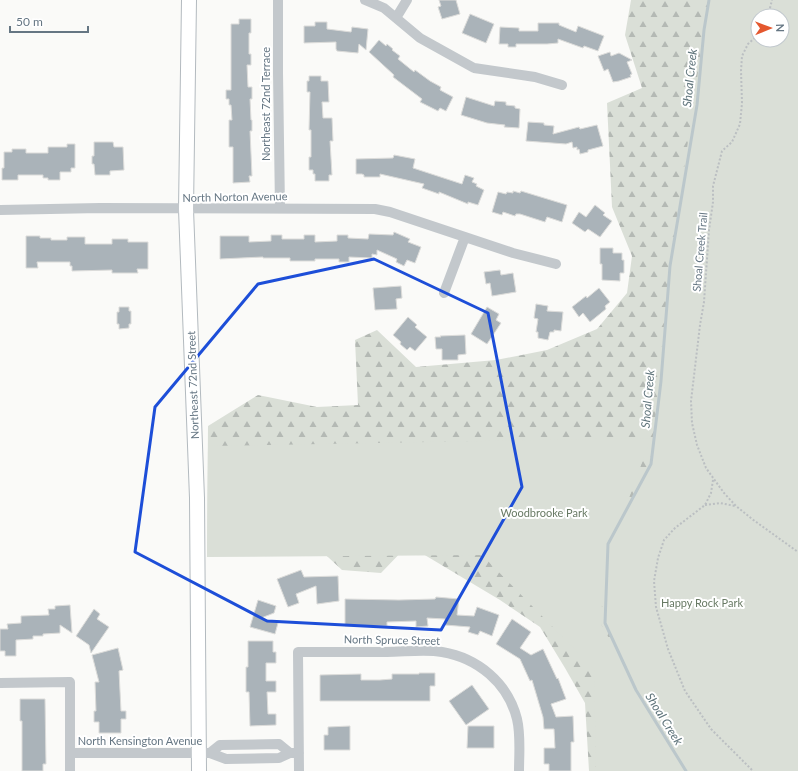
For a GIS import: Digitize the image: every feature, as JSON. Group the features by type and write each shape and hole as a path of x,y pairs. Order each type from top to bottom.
{"main road":[{"name":"Northeast 72nd Street","path":"189,0 186,209 198,498 204,753 199,771"}],"street":[{"name":"Northeast 72nd Terrace","path":"278,0 280,208"},
{"path":"365,0 384,8 420,38 474,68 535,77 562,85"},
{"path":"396,18 407,0"},
{"name":"North Norton Avenue","path":"0,210 100,208 374,209 390,212 513,253 556,264"},
{"path":"444,294 465,237"},
{"name":"North Spruce Street","path":"294,753 298,652 440,652 458,656 483,668 496,680 507,695 514,712 518,729 519,771"},
{"path":"0,682 70,682 70,771"},
{"name":"North Kensington Avenue","path":"204,753 220,745 279,744 294,753"},
{"name":"North Kensington Avenue","path":"70,753 204,753 226,759 279,758 294,753"},
{"path":"294,753 299,771"}],"path":[{"name":"Shoal Creek Trail","path":"750,42 742,56 742,103 740,124 732,142 722,151 714,186 704,302 691,401 692,423 697,445 706,468 713,479 736,506 798,552"},
{"path":"713,479 711,493 705,505 675,528 664,540 658,558 654,581 656,607 668,649 685,690 711,729 753,771"},
{"path":"705,505 720,503 736,506"}],"highlighted area":[{"path":"374,259 488,313 522,487 441,630 267,621 135,552 155,407 258,284"}],"green space":[{"name":"Woodbrooke Park","path":"631,0 763,0 760,8 750,8 750,48 754,48 752,61 798,771 589,771 585,703 540,627 500,600 408,545 381,573 342,570 315,545 207,557 208,426 258,395 317,407 358,405 355,340 377,330 416,367 496,360 547,350 597,329 627,293 632,256 612,207 607,103 642,88 625,35"},
{"name":"Happy Rock Park","path":"709,0 798,0 798,771 596,771 594,669 482,555 207,557 208,446 651,438 621,520 651,464 670,266","holes":["607,558 605,623 625,667 601,624 604,566"]}],"building":[{"path":"439,0 456,0 460,14 442,19 438,7 441,6"},
{"path":"470,14 494,24 486,43 462,33"},
{"path":"239,19 251,19 249,54 251,54 251,65 247,65 248,87 252,87 252,99 250,99 252,131 250,131 252,176 249,176 250,182 233,183 233,147 229,147 229,120 232,120 231,105 229,105 229,99 226,99 226,90 231,90 231,24 239,24"},
{"path":"315,22 327,22 327,29 351,32 352,27 368,29 366,50 359,44 358,53 337,51 336,42 304,43 304,26 315,26"},
{"path":"538,23 559,23 559,25 576,32 578,26 604,36 598,51 584,46 583,48 558,39 558,43 516,44 516,47 508,47 508,44 499,44 500,27 519,28 519,31 538,31"},
{"path":"379,40 386,46 387,44 393,49 392,50 400,56 398,59 414,72 415,70 441,87 440,90 453,97 446,111 440,108 438,111 420,102 422,99 393,77 394,75 369,52"},
{"path":"610,52 611,56 619,53 632,60 627,62 632,74 630,75 631,77 613,82 608,69 604,71 598,56"},
{"path":"309,76 321,76 321,81 328,81 329,102 322,102 323,118 332,118 333,141 330,141 332,175 329,175 329,181 315,181 315,174 313,174 313,170 309,170 309,157 311,157 311,130 309,130 310,92 307,92 307,81 309,81"},
{"path":"466,97 494,106 495,101 506,102 506,105 515,106 515,108 520,109 519,128 504,127 505,125 487,123 461,115"},
{"path":"528,122 544,123 544,125 554,126 553,134 579,127 580,129 597,125 603,146 580,154 577,147 573,148 572,142 566,144 526,141"},
{"path":"94,142 113,142 114,147 123,147 124,170 110,171 110,175 95,175 94,164 92,164 92,156 94,156"},
{"path":"67,144 75,144 75,168 71,168 71,172 60,172 60,180 48,180 48,178 43,178 43,175 18,175 18,180 2,180 4,152 12,152 12,149 26,149 26,153 48,153 48,147 67,147"},
{"path":"394,155 415,159 413,168 462,184 465,175 474,178 472,182 484,190 478,205 468,202 468,204 439,192 439,194 422,188 424,184 380,174 380,177 364,177 362,174 356,174 356,159 393,158"},
{"path":"513,191 520,193 521,191 567,205 562,222 547,217 545,222 520,214 516,214 515,216 503,212 502,215 492,212 498,192 506,194 507,192 513,193"},
{"path":"595,205 605,213 603,215 612,221 600,237 588,229 585,232 572,223 579,212 586,217"},
{"path":"394,232 410,239 408,242 421,247 415,263 407,260 404,266 396,262 397,259 377,250 377,255 372,254 372,258 349,257 349,262 339,262 339,259 290,261 290,258 263,257 220,259 220,236 249,236 249,242 271,241 271,235 282,235 282,239 304,239 304,235 315,235 315,242 337,241 337,235 348,235 348,238 368,239 369,234 393,235"},
{"path":"26,236 40,236 40,238 51,238 51,240 67,240 67,237 85,237 85,244 112,244 112,239 128,239 128,242 148,242 148,269 137,269 138,273 112,273 112,270 72,271 70,262 37,262 38,268 26,268"},
{"path":"600,248 613,248 613,253 622,253 622,260 624,260 624,273 620,273 620,281 602,280"},
{"path":"500,270 501,275 513,273 516,292 492,296 490,283 486,284 484,272"},
{"path":"401,286 402,298 396,299 397,309 375,310 373,288"},
{"path":"599,288 610,302 605,306 606,309 590,322 583,313 579,317 572,307 586,296 587,298"},
{"path":"536,304 548,306 547,311 563,312 561,331 554,330 554,332 550,332 548,340 538,338 538,332 536,332 538,319 534,318"},
{"path":"119,307 129,307 129,311 131,311 131,324 129,324 129,328 119,329 119,324 117,324 117,312 119,312"},
{"path":"487,307 499,314 496,320 501,323 487,344 471,334"},
{"path":"408,317 417,325 415,327 427,337 415,351 410,347 407,350 393,335"},
{"path":"465,335 466,354 458,355 458,360 442,360 442,349 436,349 435,337"},
{"path":"301,570 304,577 338,576 339,601 317,604 316,586 296,594 299,603 288,607 277,579"},
{"path":"436,597 459,599 457,615 474,616 477,607 499,615 492,636 480,631 478,635 468,632 470,627 445,625 445,619 427,618 428,626 416,627 416,621 387,622 387,626 345,626 345,599 399,600 435,599"},
{"path":"258,600 276,606 274,613 261,618 278,623 275,634 250,627"},
{"path":"70,605 72,633 60,625 60,633 33,636 33,639 16,640 16,656 5,656 5,651 0,651 0,629 8,629 7,624 21,623 21,616 49,615 48,609 55,609 55,606"},
{"path":"94,609 100,614 97,619 109,627 91,653 89,645 76,636"},
{"path":"512,619 531,632 520,648 531,655 543,649 557,679 558,678 566,699 551,704 556,717 573,716 574,742 571,742 571,771 549,771 549,764 544,764 544,748 555,748 554,729 544,729 543,717 532,680 530,681 520,659 496,644"},
{"path":"248,641 273,641 273,652 276,652 276,663 266,663 266,681 276,681 276,692 267,692 268,714 276,714 276,725 250,726 249,692 246,692"},
{"path":"118,648 123,670 119,671 121,711 126,711 126,719 121,719 121,733 99,733 99,722 94,722 94,711 96,711 95,682 99,682 92,655"},
{"path":"435,673 435,686 430,686 430,701 320,701 320,675 361,674 361,680 380,680 392,679 392,674"},
{"path":"472,685 489,709 466,725 449,701"},
{"path":"20,699 45,699 46,764 43,764 43,771 22,771 22,721 20,721"},
{"path":"350,726 350,750 324,750 324,735 328,735 328,727"},
{"path":"468,726 494,726 494,748 467,748"}],"waterway":[{"name":"Shoal Creek","path":"686,771 636,690 605,623 608,544 651,464 661,381 670,266 697,105 704,30 709,0"}]}
